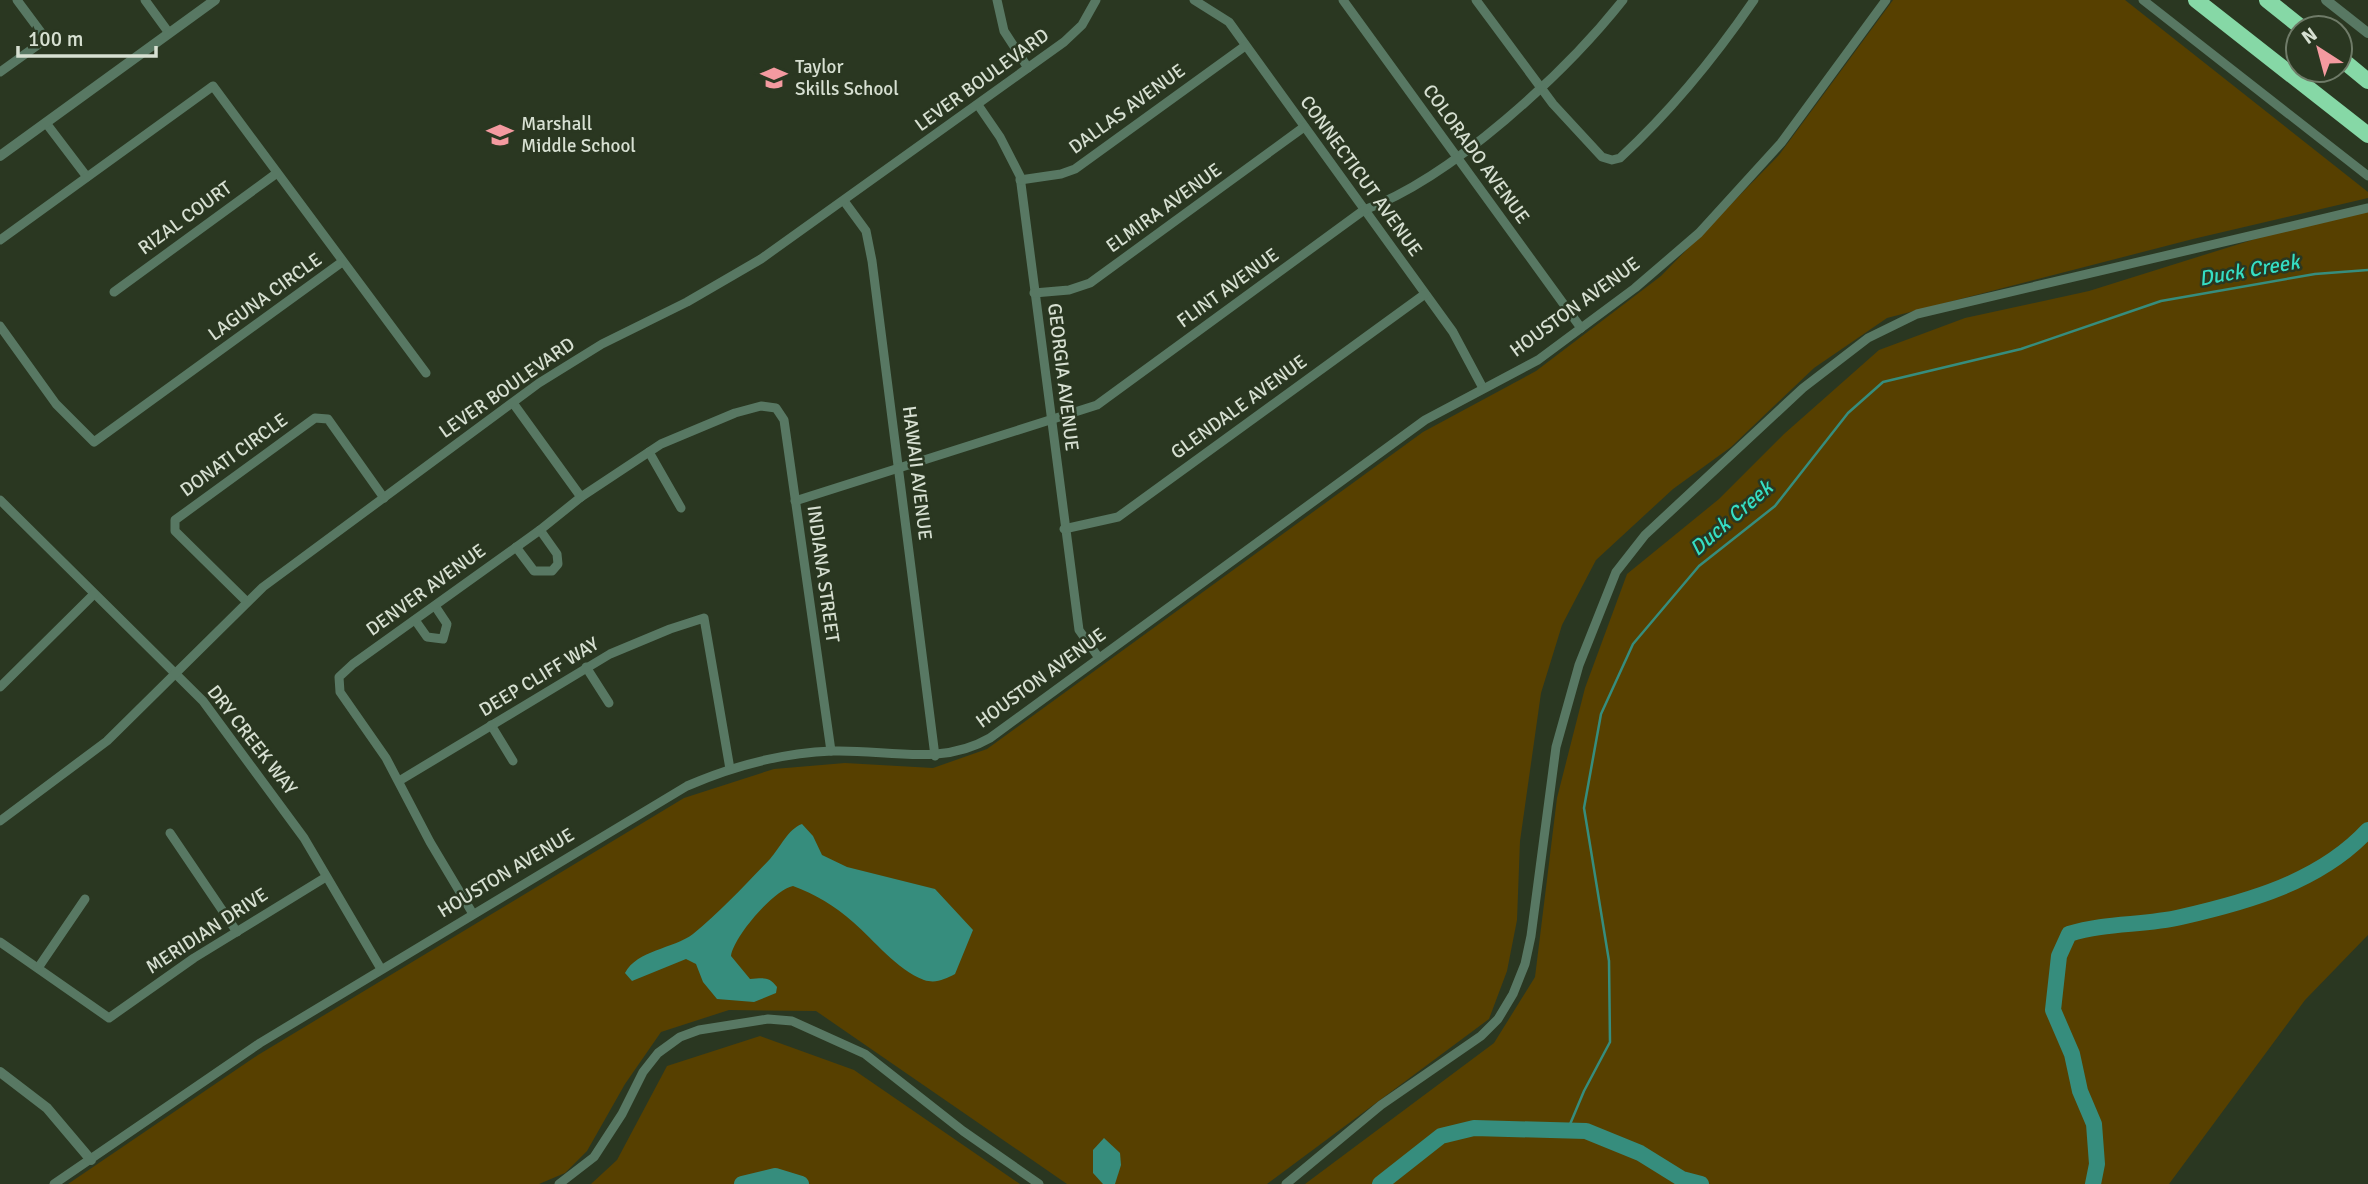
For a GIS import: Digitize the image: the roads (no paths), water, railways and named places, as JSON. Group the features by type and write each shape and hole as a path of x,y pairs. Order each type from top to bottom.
{"highway":[{"path":"2196,0 2368,135"},
{"path":"2267,0 2284,14"},
{"path":"2354,70 2368,81"}],"street":[{"path":"0,72 46,39 17,0"},
{"path":"145,0 169,33"},
{"path":"0,156 215,0"},
{"path":"996,0 1004,31 1028,68"},
{"name":"LEVER BOULEVARD","path":"0,821 107,741 247,602 384,498 579,357 687,302 761,259 844,201 1074,33 1096,0"},
{"name":"CONNECTICUT AVENUE","path":"1194,0 1225,18 1453,332 1483,388"},
{"name":"COLORADO AVENUE","path":"1343,0 1581,328"},
{"name":"FLINT AVENUE","path":"795,501 1097,405 1364,210 1411,189 1456,156 1541,88 1623,0"},
{"path":"1478,1 1541,88 1592,147 1602,157 1612,160 1620,158 1674,104 1713,57 1754,0"},
{"name":"HOUSTON AVENUE","path":"54,1184 260,1043 660,800 730,769 777,757 831,751 936,756 962,751 990,738 1425,421 1538,359 1663,264 1742,188 1816,98 1886,0"},
{"path":"2143,0 2368,176"},
{"path":"2326,0 2368,33"},
{"name":"DALLAS AVENUE","path":"1020,180 1061,174 1075,169 1245,46"},
{"name":"LAGUNA CIRCLE","path":"0,240 213,86 342,262 94,442 56,404 0,326"},
{"name":"GEORGIA AVENUE","path":"978,105 1000,137 1020,180 1079,630 1099,658"},
{"path":"46,123 87,177"},
{"name":"ELMIRA AVENUE","path":"1034,293 1085,286 1304,127"},
{"name":"RIZAL COURT","path":"114,292 277,173"},
{"name":"HAWAII AVENUE","path":"844,201 868,236 936,756"},
{"path":"1286,1184 1381,1105 1481,1036 1505,1008 1520,979 1531,936 1556,747 1579,664 1612,578 1645,535 1803,388 1875,333 1917,314 2368,208"},
{"path":"342,262 426,373"},
{"name":"GLENDALE AVENUE","path":"1064,528 1118,517 1425,294"},
{"path":"513,403 581,497"},
{"name":"DENVER AVENUE","path":"473,914 371,735 342,697 338,681 353,664 540,530 581,497 649,452 696,427 761,406 772,407"},
{"name":"INDIANA STREET","path":"772,407 784,420 831,751"},
{"name":"DONATI CIRCLE","path":"247,602 175,531 175,520 315,418 322,416 328,419 384,498"},
{"path":"649,452 681,508"},
{"name":"DRY CREEK WAY","path":"0,500 222,724 304,838 381,970"},
{"path":"516,547 534,571 542,574 552,571 558,564 557,554 540,530"},
{"path":"0,687 94,594"},
{"path":"415,620 427,637 443,639 447,624 435,606"},
{"name":"DEEP CLIFF WAY","path":"398,781 586,667 641,640 704,618 730,769"},
{"path":"586,667 609,703"},
{"path":"491,725 513,761"},
{"path":"170,833 236,932"},
{"name":"MERIDIAN DRIVE","path":"38,968 109,1018 236,932 326,877"},
{"path":"0,942 38,968 85,899"},
{"path":"559,1184 594,1157 647,1065 666,1047 699,1030 768,1019 792,1021 865,1054 963,1131 1039,1184"},
{"path":"0,1072 47,1108 91,1160"}],"water":[{"path":"802,824 813,836 822,855 847,867 935,889 973,930 955,974 932,981 914,975 895,962 839,911 793,886 775,896 755,916 733,948 731,956 750,979 762,978 771,981 777,987 776,993 754,1002 717,999 703,982 696,964 686,959 632,981 625,973 631,965 638,959 693,934 733,898 770,859 788,834"},
{"path":"1104,1138 1120,1153 1121,1165 1115,1184 1103,1184 1093,1173 1093,1150"}],"waterway":[{"name":"Duck Creek","path":"1568,1129 1584,1091 1610,1042 1609,961 1584,808 1601,714 1633,644 1699,566 1775,506 1848,413 1883,382 2021,349 2161,301 2315,274 2368,270"},
{"path":"2093,1184 2097,1164 2094,1124 2080,1091 2072,1054 2053,1010 2059,956 2069,934 2181,917 2257,897 2328,863 2368,830"},
{"path":"1380,1184 1441,1136 1474,1128 1586,1131 1640,1153 1682,1179 1701,1184"},
{"path":"742,1184 775,1176 801,1184"}],"place":[{"name":"Taylor Skills School","path":"774,78"},
{"name":"Marshall Middle School","path":"500,135"}]}
